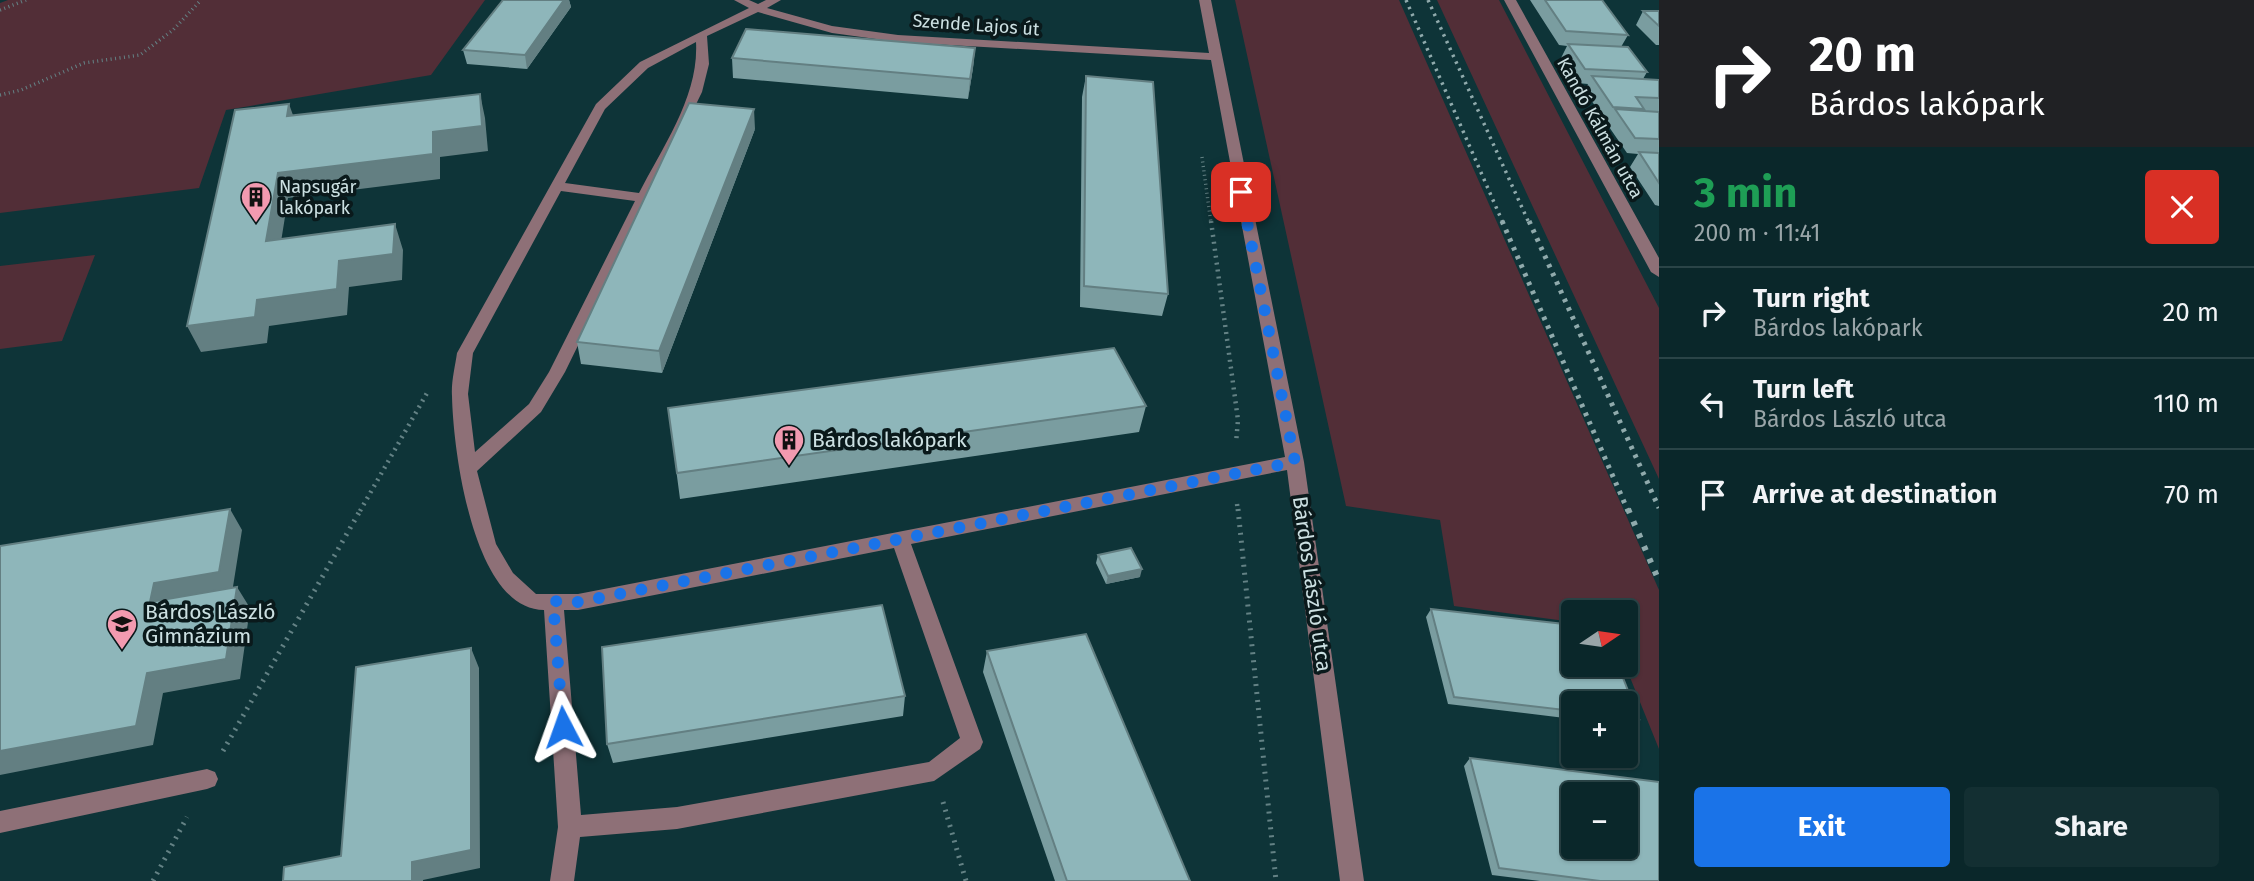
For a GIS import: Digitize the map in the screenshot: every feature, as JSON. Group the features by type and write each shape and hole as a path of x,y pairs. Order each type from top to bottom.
{"street":[{"name":"Szende Lajos út","path":"740,0 796,23 877,35 943,42 1214,57"},
{"path":"775,0 701,34 644,65 600,107 465,353 460,394 468,469 487,545 506,579 532,602 578,602 1295,462"},
{"name":"Bárdos László utca","path":"1205,0 1295,462 1352,881"},
{"name":"Kandó Kálmán utca","path":"1510,0 1659,272"},
{"path":"468,469 536,408 557,372 696,92 703,64 701,34"},
{"path":"555,186 643,198"},
{"path":"570,827 677,818 934,771 972,742 900,539"},
{"path":"553,601 570,827 562,881"},
{"path":"0,822 207,779"}],"path":[{"path":"0,10 26,0"},
{"path":"0,95 35,86 58,72 79,64 139,55 156,44 201,0"},
{"path":"1200,145 1238,420 1233,474 1246,570 1276,881"},
{"path":"153,881 207,779 432,384"},
{"path":"934,771 966,881"}],"shaded area":[{"path":"8,0 485,0 431,75 226,110 199,188 0,213 0,3"},
{"path":"1235,0 1399,0 1659,590 1659,749 1638,691 1636,691 1630,677 1638,677 1638,600 1561,600 1561,620 1454,606 1440,520 1346,506"},
{"path":"1437,0 1499,0 1659,308 1659,479"},
{"path":"95,255 62,341 0,349 0,266"}],"building":[{"path":"503,0 564,0 525,55 463,50"},
{"path":"1545,0 1602,0 1628,35 1566,31"},
{"path":"1643,11 1659,11 1659,26"},
{"path":"746,29 975,48 970,79 732,58"},
{"path":"1568,44 1628,47 1647,72 1585,69"},
{"path":"1086,76 1153,82 1168,294 1084,286"},
{"path":"1592,76 1659,80 1659,98 1636,97 1644,109 1613,107"},
{"path":"480,94 482,126 433,132 433,154 278,173 266,241 395,224 393,254 339,261 337,289 257,300 255,317 187,326 235,110 289,104 287,116"},
{"path":"689,103 754,109 659,351 577,342"},
{"path":"1615,109 1659,112 1659,139 1635,138"},
{"path":"1639,152 1659,153 1659,183"},
{"path":"1114,348 1146,406 677,473 668,408"},
{"name":"Bárdos László Gimnázium","path":"230,509 219,572 154,583 150,602 237,587 226,659 147,673 136,726 0,751 0,546"},
{"path":"1131,548 1142,569 1108,576 1098,555"},
{"path":"882,605 905,696 607,744 602,647"},
{"path":"1431,609 1561,624 1561,677 1623,677 1628,691 1561,691 1561,710 1454,697"},
{"path":"1086,634 1190,881 1067,881 987,651"},
{"path":"471,648 471,850 412,862 412,881 283,881 284,867 341,856 356,667"},
{"path":"1470,758 1659,782 1659,881 1600,881 1499,868"}],"railway":[{"path":"1406,0 1503,223"},
{"path":"1428,0 1529,223"},
{"path":"1502,221 1628,511"},
{"path":"1529,221 1659,508"},
{"path":"1628,509 1659,581"}],"place":[{"name":"Napsugár lakópark","path":"256,224"},
{"name":"Bárdos lakópark","path":"789,467"},
{"name":"Bárdos László Gimnázium","path":"122,651"}],"route":[{"path":"563,727 553,601 578,602 1295,462 1241,192"}]}
